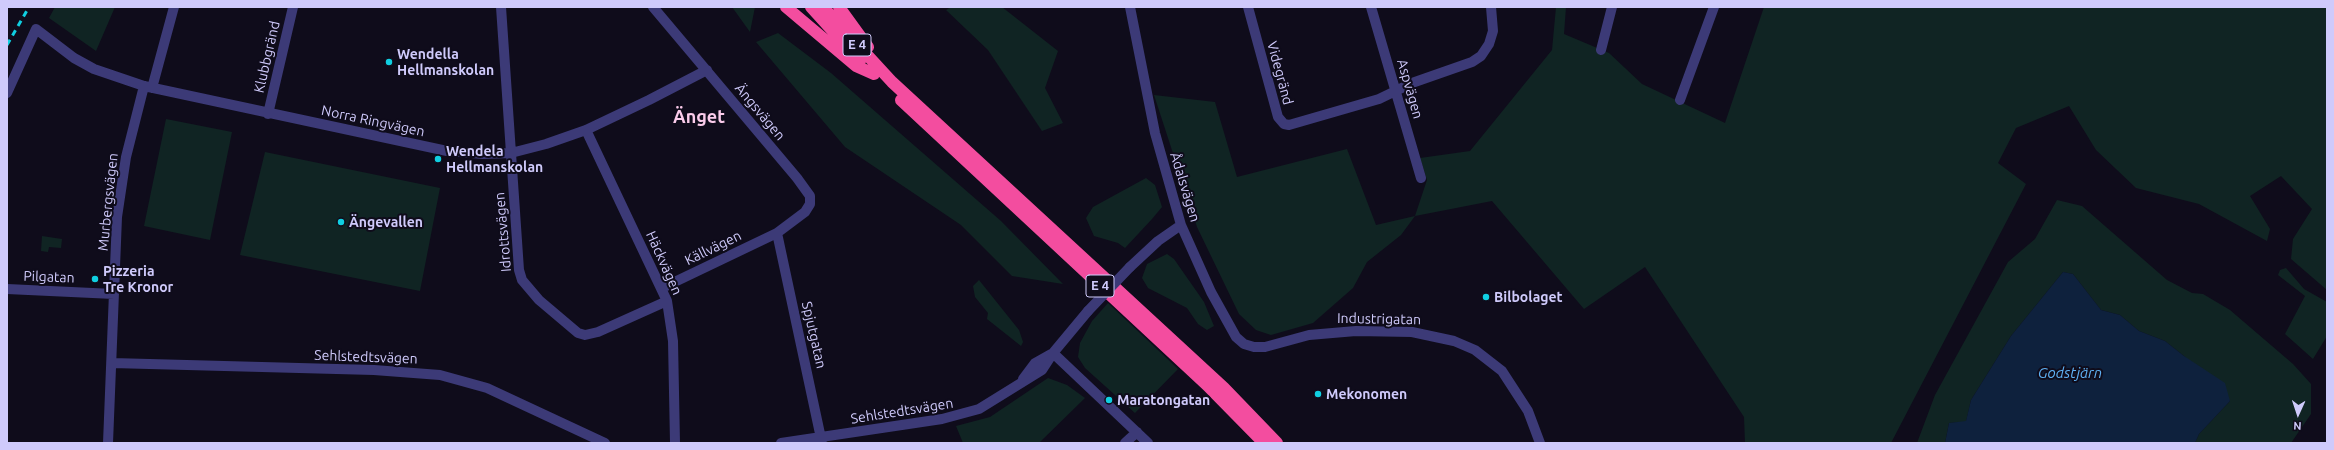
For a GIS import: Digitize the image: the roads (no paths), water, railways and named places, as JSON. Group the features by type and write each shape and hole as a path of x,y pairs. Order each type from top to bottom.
{"highway":[{"name":"E 4","path":"786,7 856,66 874,74"},
{"name":"E 4","path":"811,7 832,32 932,132 1207,384 1264,443"},
{"name":"E 4","path":"823,7 892,82 1224,388 1277,443"},
{"name":"E 4","path":"839,7 861,39 888,69 892,82"}],"street":[{"name":"Murbergsvägen","path":"108,443 117,218 126,157 174,7"},
{"name":"Klubbgränd","path":"268,114 293,7"},
{"name":"Idrottsvägen","path":"501,7 519,270 522,280 539,300 578,333 585,335 598,332 667,301"},
{"name":"Ängsvägen","path":"653,7 797,178 810,196 810,204 805,212 777,233"},
{"name":"Ådalsvägen","path":"1130,7 1155,133 1181,225 1211,292 1236,337 1244,344 1262,347"},
{"name":"Videgränd","path":"1248,7 1276,111 1280,121 1284,124 1300,122 1379,99 1396,91"},
{"name":"Aspvägen","path":"1371,7 1421,178"},
{"path":"1396,91 1412,83 1472,62 1481,56 1489,44 1493,32 1491,7"},
{"path":"1601,50 1612,7"},
{"path":"1680,100 1714,7"},
{"name":"Norra Ringvägen","path":"7,93 36,29 74,58 94,69 148,87 268,114 448,151 483,154 511,153 546,144 586,130 706,70"},
{"name":"Häckvägen","path":"586,130 667,301 673,341 675,443"},
{"name":"Sehlstedtsvägen","path":"781,443 822,440 969,414 990,404 1042,370 1052,353 1088,311 1130,266 1158,241 1181,225"},
{"name":"Källvägen","path":"662,288 777,233"},
{"name":"Spjutgatan","path":"777,233 822,440"},
{"name":"Pilgatan","path":"7,289 114,294"},
{"name":"Industrigatan","path":"1262,347 1309,335 1362,331 1412,332 1454,341 1475,350 1502,371 1528,411 1540,443"},
{"path":"1052,353 1148,443"},
{"name":"Sehlstedtsvägen","path":"112,362 374,370 440,375 487,388 605,443"},
{"path":"1125,443 1137,432"}],"water":[{"name":"Godstjärn","path":"2063,272 2073,274 2101,310 2120,315 2139,331 2165,341 2184,356 2225,383 2230,401 2199,434 2195,443 1945,443 1949,423 1966,421 1971,400 2011,336"}],"railway":[{"path":"7,45 29,7"}],"place":[{"name":"Wendella Hellmanskolan","path":"389,62"},
{"name":"Wendela Hellmanskolan","path":"438,159"},
{"name":"Ängevallen","path":"341,222"},
{"name":"Pizzeria Tre Kronor","path":"95,279"},
{"name":"Bilbolaget","path":"1486,297"},
{"name":"Mekonomen","path":"1318,394"},
{"name":"Maratongatan","path":"1109,400"}],"district":[{"name":"Änget","path":"699,117"}]}
